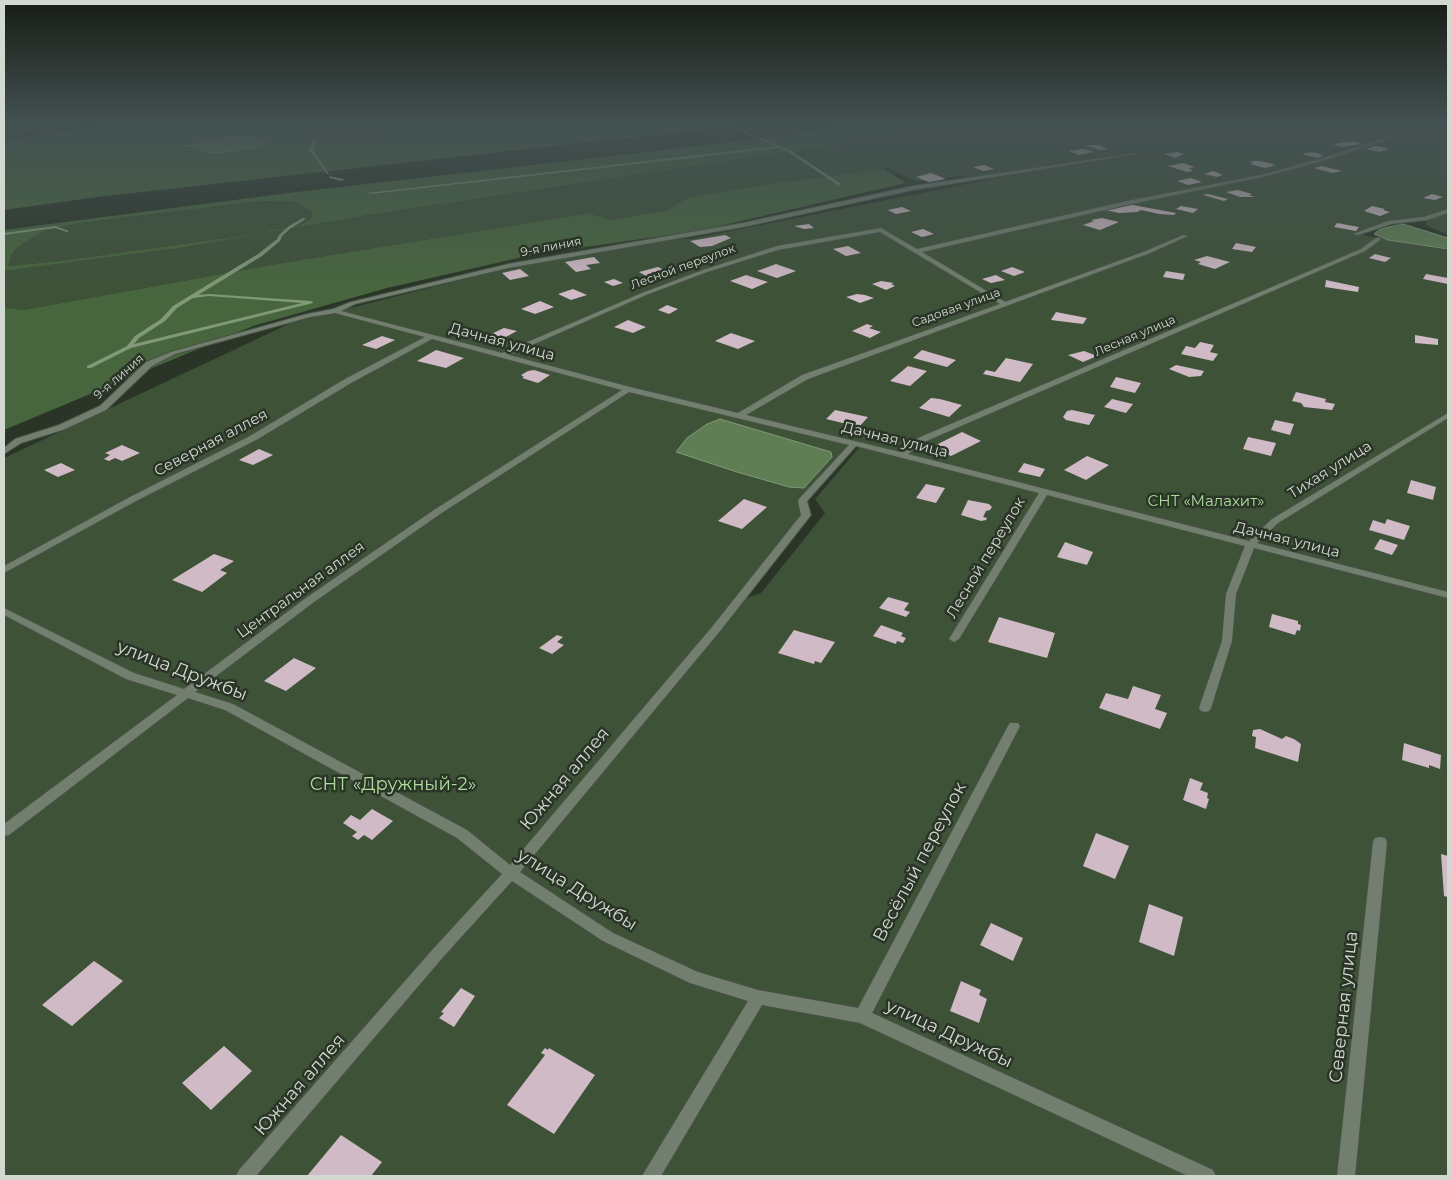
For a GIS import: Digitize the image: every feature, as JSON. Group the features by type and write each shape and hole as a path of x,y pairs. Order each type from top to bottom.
{"street":[{"name":"9-я линия","path":"4,452 18,441 62,427 103,408 149,364 173,353 309,315 335,311 362,301 546,259 743,225 923,186 962,180"},
{"path":"918,251 1096,210 1241,180"},
{"name":"Лесная улица","path":"902,455 921,440 1364,250 1378,239 1356,234 1390,222 1425,219 1448,211"},
{"name":"Лесной переулок","path":"501,356 644,294 704,271 777,248 881,230 918,251"},
{"name":"Садовая улица","path":"741,415 805,377 1003,303 1148,252 1185,236"},
{"path":"918,251 944,269 1003,303"},
{"name":"Дачная улица","path":"335,311 628,389 902,455 1448,595"},
{"name":"Северная аллея","path":"4,570 133,499 253,438 348,380 430,337"},
{"name":"Центральная аллея","path":"4,831 310,600 437,512 628,389"},
{"name":"Тихая улица","path":"1204,708 1227,641 1231,594 1250,545 1275,521 1448,415"},
{"name":"Южная аллея","path":"245,1176 439,952 511,873 716,629 806,515 802,501 854,444"},
{"name":"Лесной переулок","path":"954,639 1044,492"},
{"name":"улица Дружбы","path":"4,611 130,676 188,692 229,707 462,834 511,873 608,937 695,978 758,997 862,1016 1207,1176"},
{"name":"Весёлый переулок","path":"862,1016 1014,726"},
{"name":"Северная улица","path":"1346,1176 1380,842"},
{"path":"651,1176 758,997"}],"green space":[{"name":"СНТ «Дружный-2»","path":"601,180 798,180 689,197 667,210 610,220 589,213 288,262 23,310 4,309 4,271 180,248 362,216"},
{"name":"СНТ «Дружный-2»","path":"913,180 930,180 917,182"},
{"name":"СНТ «Дружный-2»","path":"987,180 1448,180 1448,235 1425,225 1428,220 1390,222 1357,234 1448,250 1448,1176 4,1176 4,458 291,323 484,274 498,267 652,240 690,239","holes":["1013,303 810,378 754,411 744,414 805,377","855,444 859,448 815,499 825,513 761,593 738,601 806,515 802,501"]},
{"path":"262,201 296,202 312,212 312,218 303,224 254,234 60,261 8,266 12,254 18,247 40,232 80,223"}],"shaded area":[{"path":"4,180 249,180 97,197 4,210"},
{"path":"401,180 601,180 362,216 180,248 4,271 4,230","holes":["262,201 296,202 312,212 312,218 303,224 254,234 60,261 8,266 12,254 18,247 41,232 80,223"]},
{"path":"798,180 901,180 906,183 698,231 536,254 387,288 253,326 4,430 4,308 23,310 288,262 589,213 610,220 667,210 689,197"},
{"path":"1403,224 1448,238 1448,249 1388,240 1374,234 1380,229"},
{"path":"720,419 831,452 832,457 804,488 789,487 676,452 687,438 707,424"}],"building":[{"path":"1197,180 1202,182 1188,185 1177,181"},
{"path":"1238,190 1252,194 1249,195 1255,197 1240,197 1226,192"},
{"path":"1208,194 1228,199 1224,201 1203,195"},
{"path":"1432,194 1443,197 1435,200 1423,198"},
{"path":"1120,205 1133,205 1176,213 1174,215 1159,214 1141,210 1119,213 1105,210"},
{"path":"1181,206 1198,209 1193,213 1176,209"},
{"path":"1372,206 1390,212 1380,216 1364,211"},
{"path":"902,207 911,211 896,214 888,210"},
{"path":"1102,218 1119,222 1100,230 1083,225 1094,221 1091,220"},
{"path":"1337,223 1359,227 1356,231 1334,227"},
{"path":"809,224 814,228 804,229 794,226"},
{"path":"923,229 934,234 922,237 911,232"},
{"path":"725,235 731,238 712,246 700,247 690,241"},
{"path":"1236,243 1256,247 1252,252 1232,249"},
{"path":"848,246 861,253 846,256 833,249"},
{"path":"1375,254 1391,258 1385,262 1369,258"},
{"path":"1207,256 1230,262 1215,269 1198,264 1201,262 1194,260"},
{"path":"594,257 600,263 586,265 591,269 576,272 565,262"},
{"path":"776,264 796,271 777,278 757,271"},
{"path":"658,267 671,273 652,279 639,272"},
{"path":"1012,267 1025,272 1014,276 1001,271"},
{"path":"520,269 529,276 510,280 502,273"},
{"path":"1166,271 1185,274 1183,280 1163,277"},
{"path":"1426,274 1448,278 1448,284 1423,279"},
{"path":"746,275 768,282 752,289 730,281"},
{"path":"996,275 1005,280 991,283 982,279"},
{"path":"614,279 623,283 613,286 604,282"},
{"path":"1326,280 1359,287 1358,292 1325,287"},
{"path":"881,281 894,283 891,284 895,286 886,290 872,284"},
{"path":"573,289 587,295 571,300 558,294"},
{"path":"857,294 874,298 860,303 846,297"},
{"path":"540,301 554,307 535,314 521,309"},
{"path":"667,305 678,309 669,314 658,310"},
{"path":"1056,312 1087,318 1083,324 1051,320"},
{"path":"628,320 646,327 633,333 614,327"},
{"path":"867,324 873,326 869,328 881,332 870,338 852,331"},
{"path":"504,328 517,331 504,338 491,334"},
{"path":"731,333 755,341 738,349 715,341"},
{"path":"1415,335 1438,339 1438,345 1415,343"},
{"path":"382,336 395,340 376,349 362,345"},
{"path":"1200,342 1214,345 1210,352 1218,354 1213,361 1181,354 1186,346 1195,348"},
{"path":"436,350 464,358 446,368 417,361"},
{"path":"922,350 956,360 947,367 913,358"},
{"path":"1084,351 1097,356 1083,362 1068,355"},
{"path":"1006,358 1033,364 1020,382 983,374 986,370 995,372"},
{"path":"1176,365 1204,371 1201,376 1189,377 1169,369"},
{"path":"908,366 927,371 910,386 890,381"},
{"path":"534,370 550,375 538,383 522,378 524,377 521,375"},
{"path":"1116,377 1141,383 1135,393 1110,387"},
{"path":"1296,392 1326,399 1325,402 1335,404 1332,410 1304,407 1301,403 1292,401"},
{"path":"931,398 962,405 949,417 919,408"},
{"path":"1112,399 1133,404 1126,413 1104,407"},
{"path":"835,410 868,417 859,427 826,419"},
{"path":"1072,410 1095,415 1089,425 1066,420 1063,417 1067,411"},
{"path":"1275,420 1294,424 1290,435 1271,430"},
{"path":"962,432 981,441 951,456 932,447"},
{"path":"1248,437 1276,443 1271,456 1243,449"},
{"path":"122,445 140,453 122,461 115,458 109,461 104,459 110,455 105,453"},
{"path":"259,449 273,455 253,465 239,460"},
{"path":"1087,456 1109,465 1086,480 1064,470"},
{"path":"61,463 75,470 58,477 44,470"},
{"path":"1024,463 1045,469 1040,477 1018,472"},
{"path":"1411,480 1436,487 1433,500 1407,493"},
{"path":"926,484 945,488 936,503 916,498"},
{"path":"744,499 767,507 742,529 718,521"},
{"path":"968,500 989,504 992,507 986,511 983,517 987,518 986,520 981,521 961,515"},
{"path":"1387,519 1410,526 1404,540 1369,530 1373,520 1385,524"},
{"path":"1380,539 1398,545 1392,555 1374,549"},
{"path":"1065,542 1093,552 1087,565 1057,557"},
{"path":"214,554 234,561 220,570 227,573 202,592 172,580"},
{"path":"888,597 909,603 904,610 910,612 906,617 879,608"},
{"path":"1272,614 1298,621 1298,624 1301,625 1300,631 1297,630 1295,635 1269,627"},
{"path":"999,617 1055,633 1047,658 988,642"},
{"path":"881,625 903,633 901,636 906,638 903,643 897,641 896,644 873,636"},
{"path":"794,630 835,642 821,663 815,661 814,664 778,653"},
{"path":"557,635 563,637 557,642 564,645 552,654 539,648"},
{"path":"294,658 316,668 286,691 264,681"},
{"path":"1133,686 1161,695 1155,709 1167,713 1160,729 1099,708 1106,693 1128,699"},
{"path":"1260,729 1282,739 1286,736 1301,744 1298,762 1255,748 1256,737 1252,736 1253,730"},
{"path":"1404,743 1441,755 1440,769 1429,765 1429,768 1402,760"},
{"path":"1190,778 1203,783 1200,790 1208,793 1207,798 1209,799 1206,809 1183,800"},
{"path":"372,809 393,821 372,840 364,835 358,840 352,836 357,832 343,823 351,815 360,820"},
{"path":"1096,833 1129,846 1115,879 1083,866"},
{"path":"1441,854 1448,856 1448,897 1444,896"},
{"path":"1149,904 1183,917 1174,956 1139,942"},
{"path":"991,923 1023,938 1013,961 980,945"},
{"path":"94,961 123,981 72,1026 42,1005"},
{"path":"961,981 981,990 979,995 987,999 979,1023 950,1011"},
{"path":"461,988 475,996 454,1027 439,1018 444,1013 441,1012"},
{"path":"224,1046 252,1071 211,1110 182,1083"},
{"path":"545,1048 548,1050 549,1048 595,1075 554,1134 507,1105 545,1055 541,1053"},
{"path":"341,1135 382,1162 371,1176 307,1176"}],"waterway":[{"path":"370,193 485,180"},
{"path":"833,180 839,184"},
{"path":"191,297 260,255 279,240 280,236 290,227 304,219"},
{"path":"4,234 55,227 67,231"},
{"path":"129,347 311,302 209,295 191,297"},
{"path":"129,347 137,337 163,320 175,307 191,297"},
{"path":"89,367 129,347"}],"park label":[{"name":"СНТ «Малахит»","path":"1206,502"}]}
